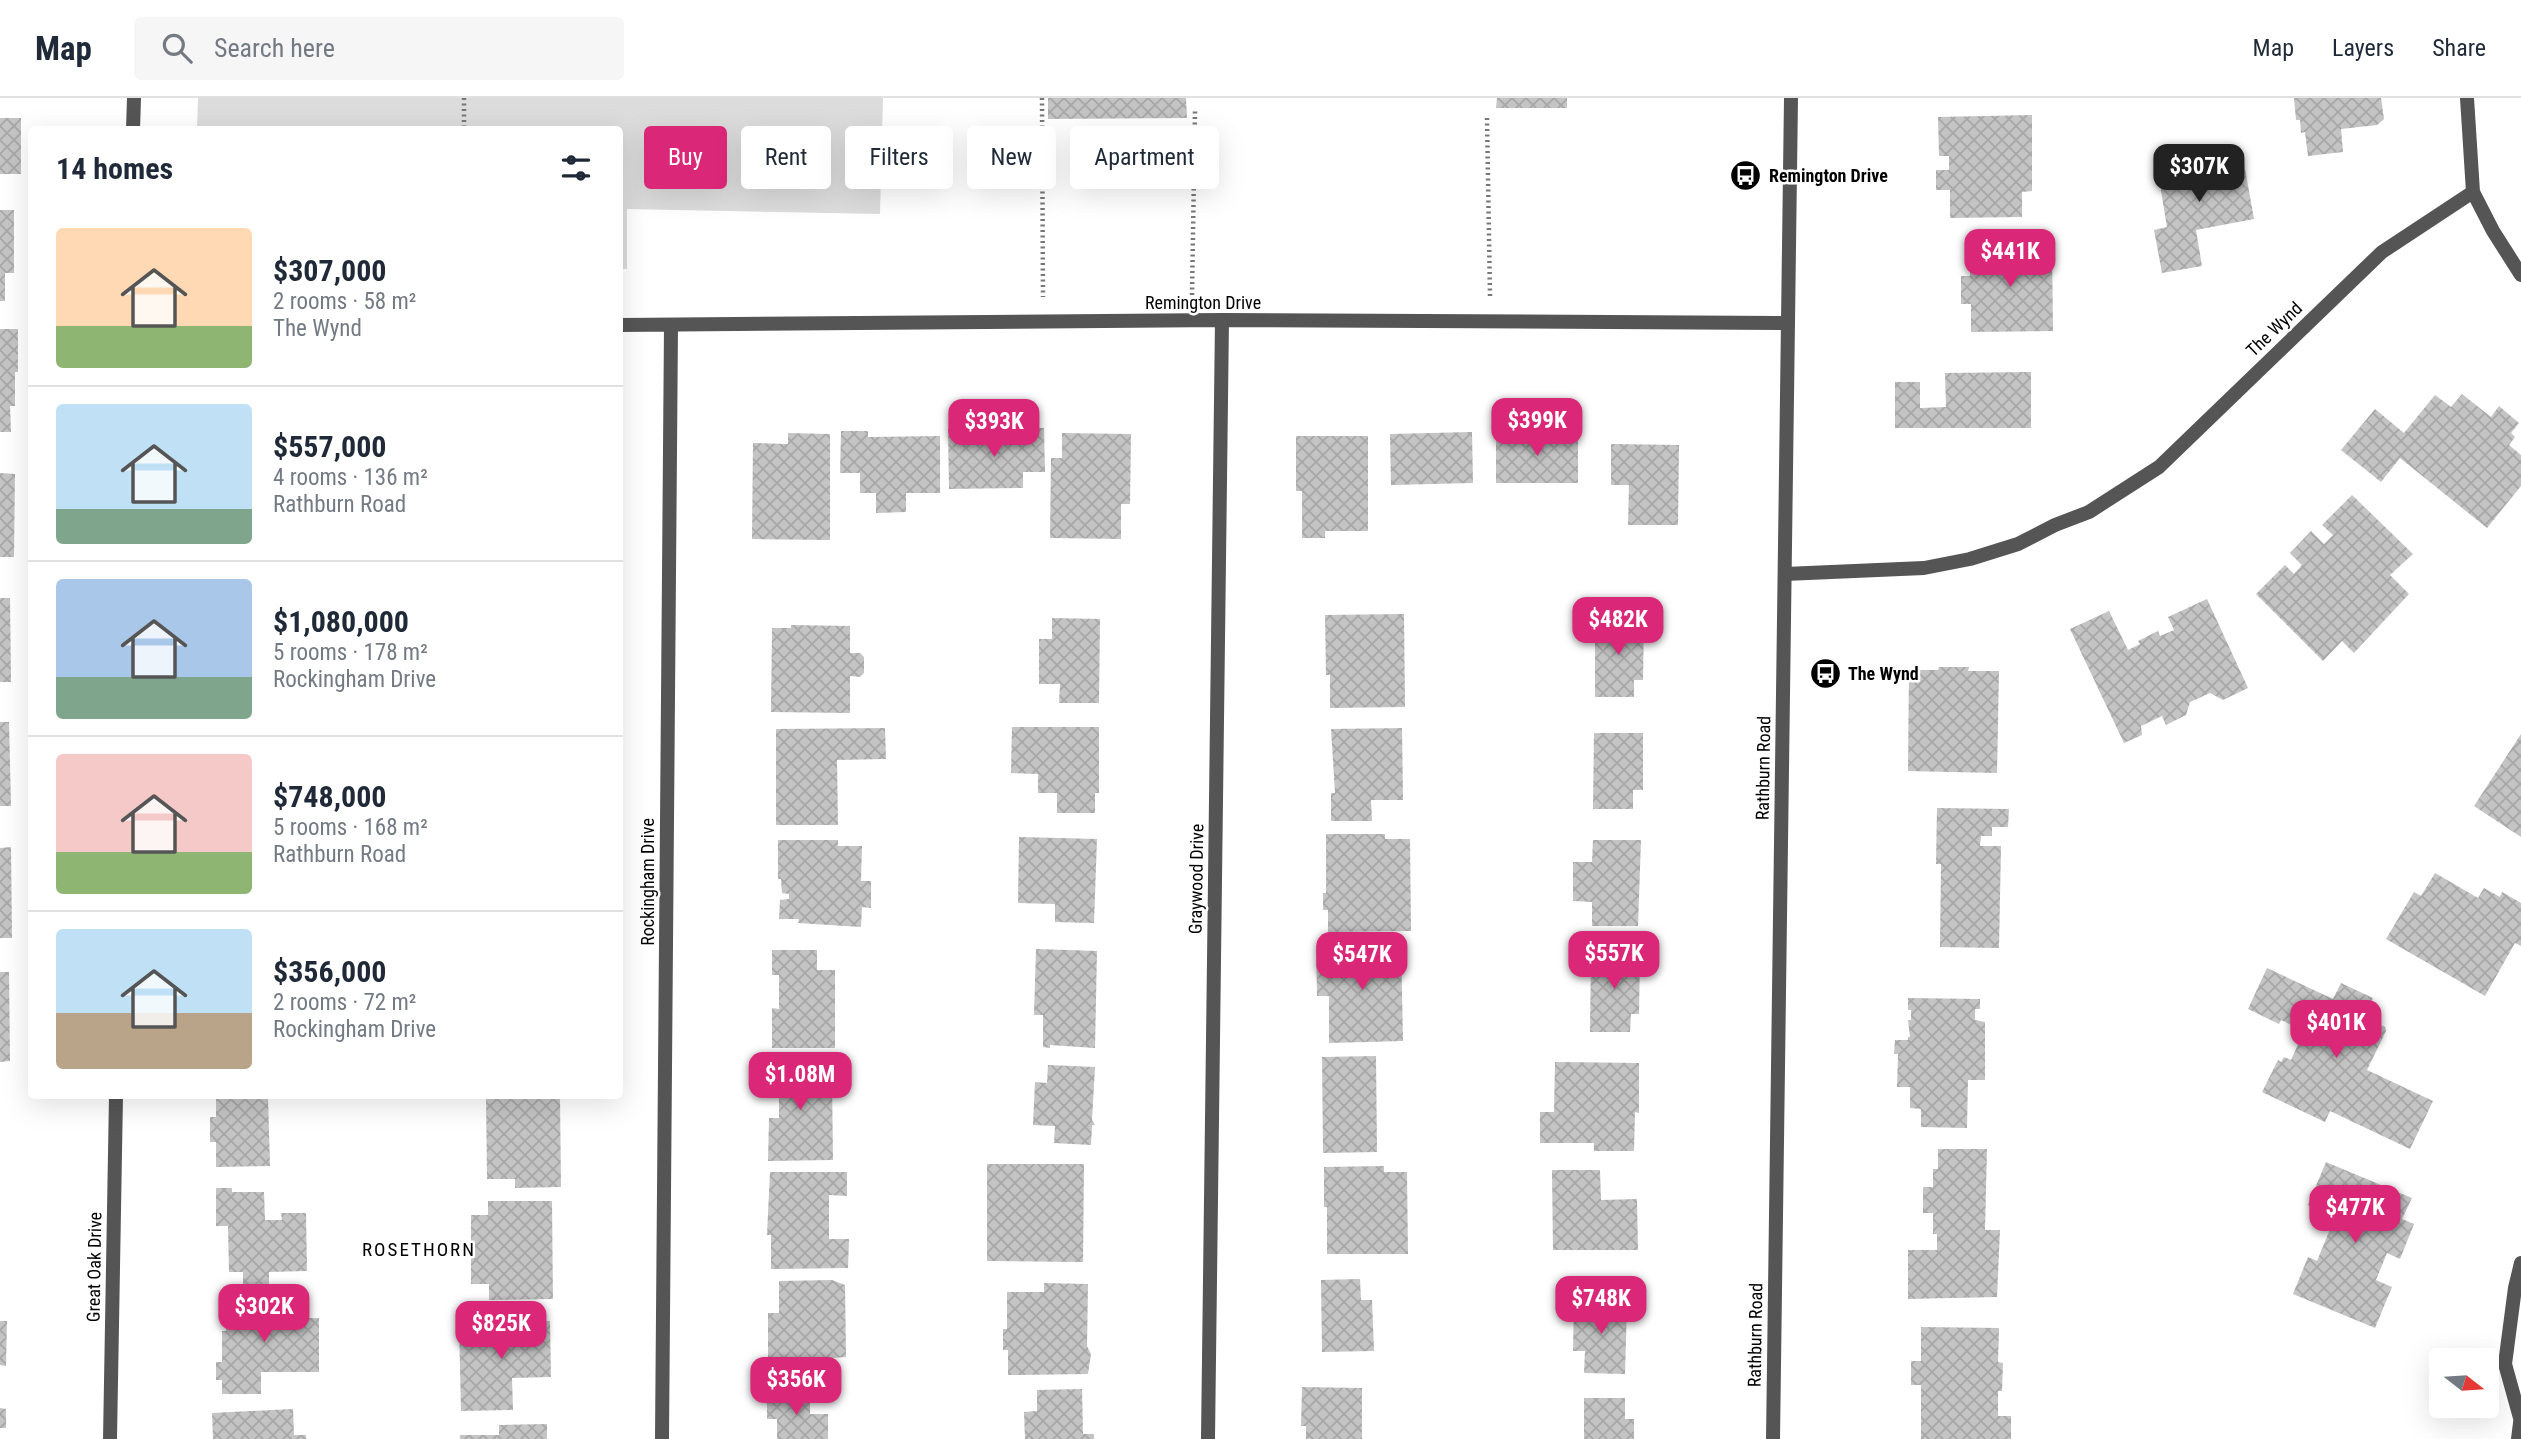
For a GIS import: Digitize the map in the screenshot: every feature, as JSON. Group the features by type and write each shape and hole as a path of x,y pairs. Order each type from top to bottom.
{"street":[{"path":"133,126 134,98"},
{"name":"Rathburn Road","path":"1773,1439 1791,98"},
{"path":"2467,98 2473,192 2493,231 2521,275"},
{"name":"The Wynd","path":"1785,574 1924,568 1970,559 2018,544 2055,525 2089,512 2159,467 2382,252 2473,192"},
{"name":"Remington Drive","path":"623,325 1222,320 1788,323"},
{"name":"Graywood Drive","path":"1208,1439 1222,320"},
{"name":"Rockingham Drive","path":"662,1439 671,326"},
{"name":"Great Oak Drive","path":"110,1439 116,1099"},
{"path":"2518,1439 2520,1417 2505,1364 2521,1263"}],"path":[{"path":"464,98 464,126"},
{"path":"1042,98 1044,322"},
{"path":"1191,321 1195,111"},
{"path":"1487,118 1490,321"}],"shaded area":[{"path":"198,98 883,98 882,126 845,126 845,189 881,189 880,214 627,209 627,269 623,269 623,126 197,126"}],"building":[{"path":"1048,98 1186,98 1187,118 1048,119"},
{"path":"1497,98 1567,98 1567,108 1496,108"},
{"path":"2294,98 2381,98 2384,119 2377,125 2341,129 2343,152 2308,156 2305,132 2301,133 2300,120 2296,120"},
{"path":"2032,115 2032,191 2022,192 2022,217 1950,218 1950,190 1936,190 1936,170 1949,170 1949,156 1939,156 1938,117"},
{"path":"0,118 21,118 21,174 0,174"},
{"path":"2202,147 2212,158 2242,152 2254,219 2196,230 2202,266 2162,273 2154,230 2167,227 2157,167 2183,163 2193,148"},
{"path":"0,210 14,210 14,273 5,273 5,301 0,301"},
{"path":"1970,247 2052,247 2053,331 1971,332 1971,304 1961,304 1961,276 1970,276"},
{"path":"0,329 18,329 18,372 15,372 15,406 10,406 11,432 0,432"},
{"path":"2031,372 2031,428 1895,428 1895,382 1920,382 1920,408 1946,407 1945,373"},
{"path":"2462,394 2491,417 2499,406 2519,423 2511,433 2515,437 2509,445 2521,455 2521,486 2487,528 2400,458 2381,482 2341,450 2375,409 2404,433 2435,395 2451,407"},
{"path":"986,428 986,440 1018,440 1018,428 1044,428 1045,472 1023,472 1023,488 949,489 948,429"},
{"path":"841,431 868,431 868,437 940,436 940,493 906,493 906,512 876,513 876,493 860,493 860,473 840,473"},
{"path":"1472,432 1473,483 1391,485 1390,434"},
{"path":"1496,432 1578,433 1578,483 1496,483"},
{"path":"788,433 830,434 830,540 752,539 753,443 788,444"},
{"path":"1062,433 1131,434 1130,504 1121,504 1121,539 1050,538 1051,458 1062,458"},
{"path":"1296,436 1368,436 1368,531 1325,531 1325,538 1302,538 1302,491 1296,491"},
{"path":"1611,444 1679,445 1678,525 1628,525 1629,485 1611,485"},
{"path":"0,473 15,474 14,557 0,557"},
{"path":"2352,495 2413,554 2390,575 2409,594 2354,653 2342,641 2323,661 2256,594 2285,565 2294,574 2302,565 2290,553 2311,531 2324,544 2333,535 2322,525"},
{"path":"0,598 10,598 11,682 0,682"},
{"path":"2207,599 2248,688 2223,700 2210,693 2190,702 2186,715 2166,725 2162,716 2141,726 2142,735 2124,743 2070,629 2109,611 2128,650 2140,644 2138,641 2158,631 2160,636 2174,630 2168,617"},
{"path":"1404,614 1405,707 1330,708 1330,675 1326,675 1325,615"},
{"path":"1052,618 1100,619 1099,703 1059,703 1060,684 1039,684 1039,639 1052,639"},
{"path":"1595,619 1644,620 1643,680 1634,680 1634,697 1595,697"},
{"path":"791,625 850,626 850,653 860,653 864,657 864,673 860,677 850,676 850,713 771,712 772,628 791,628"},
{"path":"1939,667 1999,671 1997,773 1908,771 1909,670 1938,670"},
{"path":"0,722 9,722 11,806 0,806"},
{"path":"1012,727 1099,727 1099,793 1095,793 1095,813 1057,813 1057,793 1038,793 1038,774 1011,773"},
{"path":"885,728 886,759 837,760 838,825 776,825 776,729"},
{"path":"1402,728 1403,800 1371,800 1372,821 1331,821 1331,793 1335,793 1331,729"},
{"path":"1594,733 1643,733 1643,790 1633,790 1633,809 1593,809"},
{"path":"2521,734 2521,837 2474,806"},
{"path":"1937,808 2009,809 2008,827 1992,827 1992,836 1981,836 1980,846 2001,846 1999,948 1940,947 1941,864 1936,864"},
{"path":"1326,834 1385,834 1385,839 1410,839 1411,931 1328,932 1328,910 1323,910 1323,893 1326,893"},
{"path":"1019,837 1097,839 1094,923 1055,922 1055,904 1018,903"},
{"path":"778,840 838,840 838,846 862,846 861,881 871,881 871,908 862,907 861,927 798,923 799,919 779,919 780,900 789,899 789,894 782,893 781,879 778,879"},
{"path":"1593,840 1641,840 1638,926 1592,926 1592,902 1573,901 1573,862 1592,862"},
{"path":"11,847 12,938 0,938 0,848"},
{"path":"2435,873 2478,898 2484,888 2500,897 2502,892 2521,903 2521,946 2515,943 2485,996 2386,939 2414,892 2421,896"},
{"path":"1401,944 1403,1041 1329,1043 1329,996 1317,996 1316,945"},
{"path":"1036,949 1097,951 1095,1048 1050,1045 1050,1048 1043,1047 1043,1015 1034,1015"},
{"path":"772,950 817,950 817,970 835,970 835,1048 772,1048 772,1008 779,1009 779,975 772,975"},
{"path":"1591,953 1640,953 1639,1014 1631,1014 1630,1032 1590,1032"},
{"path":"2267,968 2333,999 2341,983 2373,998 2371,1002 2374,1004 2367,1019 2385,1027 2386,1031 2367,1070 2433,1101 2410,1149 2330,1111 2325,1122 2262,1092 2278,1060 2281,1062 2284,1057 2291,1060 2304,1031 2281,1020 2279,1024 2248,1009"},
{"path":"0,972 9,972 10,1061 0,1062"},
{"path":"1908,998 1980,999 1980,1009 1975,1009 1975,1020 1985,1022 1985,1080 1968,1080 1967,1128 1921,1127 1921,1109 1910,1108 1910,1087 1897,1087 1898,1054 1894,1054 1895,1040 1908,1040 1910,1037 1908,1020 1911,1020 1911,1010 1908,1010"},
{"path":"1376,1056 1377,1152 1323,1153 1322,1057"},
{"path":"767,1058 815,1058 815,1078 832,1078 833,1160 768,1161 769,1118 779,1118 779,1089 768,1090"},
{"path":"1555,1062 1639,1063 1639,1113 1635,1112 1634,1151 1594,1151 1594,1143 1540,1143 1540,1112 1554,1112"},
{"path":"1048,1065 1095,1067 1092,1120 1095,1125 1092,1125 1091,1145 1054,1143 1055,1126 1033,1125 1035,1082 1047,1083"},
{"path":"216,1099 268,1099 270,1166 216,1167 216,1142 210,1142 210,1117 216,1117"},
{"path":"486,1099 560,1099 561,1187 515,1188 515,1179 487,1179"},
{"path":"1938,1149 1987,1149 1985,1230 2000,1230 1997,1297 1908,1299 1908,1250 1937,1250 1937,1234 1933,1234 1933,1213 1923,1213 1923,1187 1933,1187 1933,1169 1938,1169"},
{"path":"2326,1162 2412,1198 2402,1219 2414,1224 2400,1259 2387,1253 2376,1280 2392,1287 2375,1328 2293,1294 2308,1257 2317,1261 2335,1217 2308,1205"},
{"path":"987,1164 1084,1164 1083,1262 987,1261"},
{"path":"1384,1166 1384,1172 1407,1172 1408,1254 1327,1254 1324,1167"},
{"path":"1552,1170 1600,1170 1601,1200 1637,1199 1638,1250 1553,1250"},
{"path":"770,1172 847,1172 847,1196 829,1195 829,1239 849,1239 848,1268 771,1269 771,1235 767,1235"},
{"path":"216,1188 232,1188 232,1192 264,1192 265,1220 282,1220 281,1213 306,1213 307,1271 269,1272 269,1284 243,1284 243,1272 229,1272 228,1226 216,1226"},
{"path":"488,1201 552,1201 553,1299 489,1300 489,1284 471,1284 471,1215 488,1215"},
{"path":"1360,1279 1361,1300 1372,1300 1374,1351 1322,1352 1321,1280"},
{"path":"832,1280 845,1285 846,1357 833,1358 833,1381 768,1382 768,1313 779,1313 779,1281"},
{"path":"1044,1283 1088,1284 1087,1346 1091,1354 1088,1374 1008,1375 1008,1350 1003,1350 1003,1329 1007,1329 1007,1292 1044,1292"},
{"path":"225,1297 284,1297 284,1318 319,1318 319,1372 261,1372 261,1394 222,1394 222,1380 216,1380 216,1362 222,1362 222,1331 226,1331"},
{"path":"1574,1302 1627,1303 1625,1374 1584,1373 1585,1351 1573,1351"},
{"path":"0,1321 7,1321 6,1366 0,1365"},
{"path":"550,1321 551,1377 512,1378 513,1410 461,1411 459,1323"},
{"path":"1921,1327 1999,1328 1998,1362 2003,1363 2002,1391 1998,1391 1998,1416 2011,1416 2011,1439 1921,1439 1921,1385 1911,1385 1911,1361 1921,1361"},
{"path":"1302,1387 1362,1388 1362,1439 1306,1439 1306,1426 1301,1426"},
{"path":"1082,1389 1083,1434 1094,1434 1094,1439 1025,1439 1024,1412 1037,1411 1037,1390"},
{"path":"767,1393 810,1393 810,1414 828,1414 828,1439 777,1439 777,1419 767,1419"},
{"path":"1584,1398 1625,1398 1625,1419 1634,1419 1634,1439 1584,1439"},
{"path":"0,1408 6,1409 6,1428 0,1428"},
{"path":"293,1409 294,1435 306,1435 306,1439 213,1439 212,1413"},
{"path":"547,1424 547,1439 460,1439 460,1435 499,1435 499,1425"}],"place":[{"name":"Remington Drive","path":"1746,175"},
{"name":"The Wynd","path":"1825,673"}],"district":[{"name":"ROSETHORN","path":"419,1249"}]}
